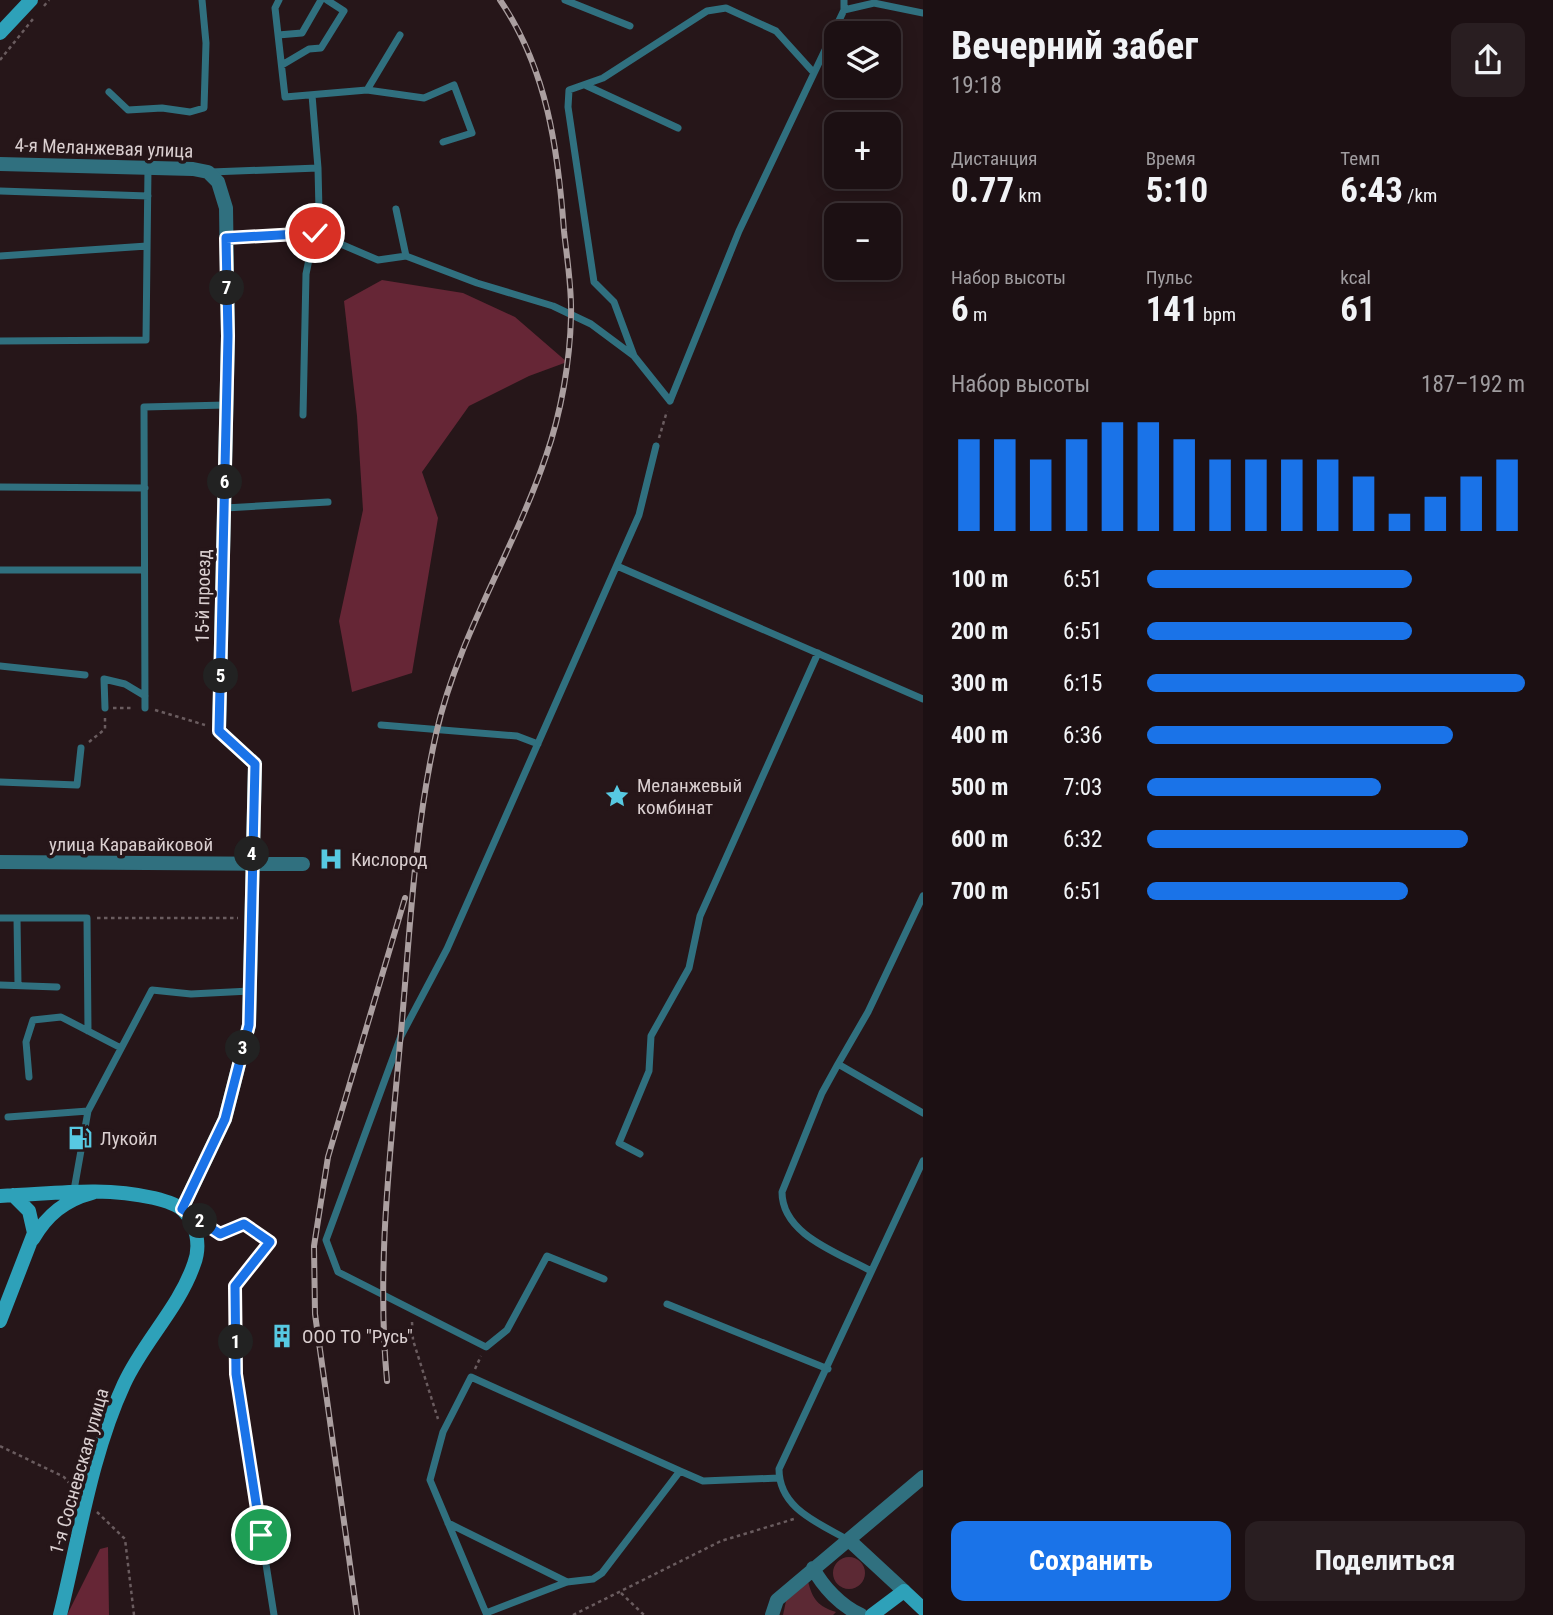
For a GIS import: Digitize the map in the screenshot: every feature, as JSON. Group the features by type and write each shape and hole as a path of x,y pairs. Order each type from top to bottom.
{"main road":[{"path":"0,33 31,0"},
{"path":"6,1196 74,1190 111,1191 160,1200 182,1209"},
{"path":"0,1321 33,1240 47,1218 66,1203 82,1196 111,1191"},
{"path":"6,1196 24,1205 32,1218 33,1240"},
{"name":"1-я Сосневская улица","path":"60,1615 105,1436 124,1382 185,1285 195,1264 198,1247 195,1229 182,1209"},
{"path":"872,1615 904,1591 923,1609"}],"street":[{"name":"4-я Меланжевая улица","path":"0,164 193,169 208,172"},
{"name":"15-й проезд","path":"208,172 218,182 226,208 227,405 219,731"},
{"path":"182,1209 225,1119 249,1025 255,764 219,731"},
{"name":"улица Каравайковой","path":"0,862 303,864"},
{"path":"772,1615 777,1600 923,1477"},
{"path":"850,1541 904,1591"},
{"path":"813,1568 821,1581 849,1610 861,1615"}],"lane":[{"path":"108,92 128,110 162,108 190,112 204,108 206,43 202,0"},
{"path":"279,0 275,8 285,97 367,90 424,98 454,85 472,133 443,142"},
{"path":"278,35 302,33 321,0"},
{"path":"282,65 309,49 321,48 344,11 327,0"},
{"path":"565,0 630,26"},
{"path":"226,238 315,233 378,260 406,256 477,283 553,306 591,324 634,356 670,401 739,232 844,10 844,0"},
{"path":"844,10 874,3 923,13"},
{"path":"634,356 614,302 594,282 568,107 569,90 604,78 707,11 726,8 776,31 814,73"},
{"path":"367,90 400,35"},
{"path":"584,85 678,128"},
{"path":"303,415 306,274 319,211 312,95"},
{"path":"0,341 146,340 148,168"},
{"path":"208,172 318,169"},
{"path":"0,191 148,196"},
{"path":"396,209 406,256"},
{"path":"0,256 147,246"},
{"path":"145,708 144,407 227,405"},
{"path":"604,1279 547,1256 507,1329 486,1347 338,1272 326,1240 401,1036 447,949 639,515 656,446"},
{"path":"0,487 145,488"},
{"path":"225,508 328,502"},
{"path":"617,566 923,699"},
{"path":"0,570 143,570"},
{"path":"640,1154 620,1143 649,1071 651,1037 689,968 700,916 818,653"},
{"path":"0,666 85,675"},
{"path":"105,708 104,679 125,684 145,696"},
{"path":"382,725 517,736 538,744"},
{"path":"0,782 77,785 81,748"},
{"path":"871,1271 797,1229 782,1205 782,1192 788,1173 838,1064 868,1012 923,895"},
{"path":"0,918 87,918 88,1031"},
{"path":"17,918 18,985"},
{"path":"0,985 57,987"},
{"path":"74,1190 88,1111 152,990 191,994 250,991"},
{"path":"29,1077 26,1042 33,1020 61,1017 120,1047"},
{"path":"838,1064 923,1113"},
{"path":"8,1117 88,1111"},
{"path":"850,1541 793,1508 779,1478 779,1469 923,1161"},
{"path":"182,1209 220,1234 244,1224 270,1242 235,1286 236,1374 274,1615"},
{"path":"667,1304 828,1369"},
{"path":"680,1471 602,1573 593,1580 567,1582 486,1613 430,1480 443,1432 471,1377 703,1481 779,1478"},
{"path":"449,1523 567,1582"}],"path":[{"path":"0,60 48,0"},
{"path":"656,446 670,401"},
{"path":"81,748 105,729 105,708 145,708 190,718 219,731"},
{"path":"87,918 251,918"},
{"path":"411,1309 413,1340 443,1432"},
{"path":"471,1377 486,1347"},
{"path":"0,1446 64,1478 87,1505 125,1539 134,1615"},
{"path":"573,1615 721,1541 806,1516"},
{"path":"621,1593 644,1615"}],"shaded area":[{"path":"382,280 463,293 515,317 567,362 529,376 469,406 422,472 438,518 412,673 352,692 339,621 363,510 357,416 344,301"},
{"path":"108,1547 109,1615 67,1615 100,1549"},
{"path":"849,1557 860,1562 865,1573 860,1584 849,1589 838,1584 833,1573 838,1562"},
{"path":"808,1581 817,1601 836,1612 833,1615 783,1615 786,1601"}],"railway":[{"path":"387,1381 383,1293 386,1206 414,882 429,771 436,734 458,663 533,491 551,440 564,387 569,351 569,274 554,140 529,54 500,0"},
{"path":"357,1615 315,1314 314,1246 328,1157 405,898"}],"place":[{"name":"Меланжевый комбинат","path":"617,796"},
{"name":"Кислород","path":"331,859"},
{"name":"Лукойл","path":"80,1138"},
{"name":"ООО ТО \"Русь\"","path":"282,1336"}],"route":[{"path":"261,1535 236,1374 235,1286 270,1242 244,1224 220,1234 182,1209 225,1119 249,1025 255,764 219,731 228,336 226,238 315,233"}]}
